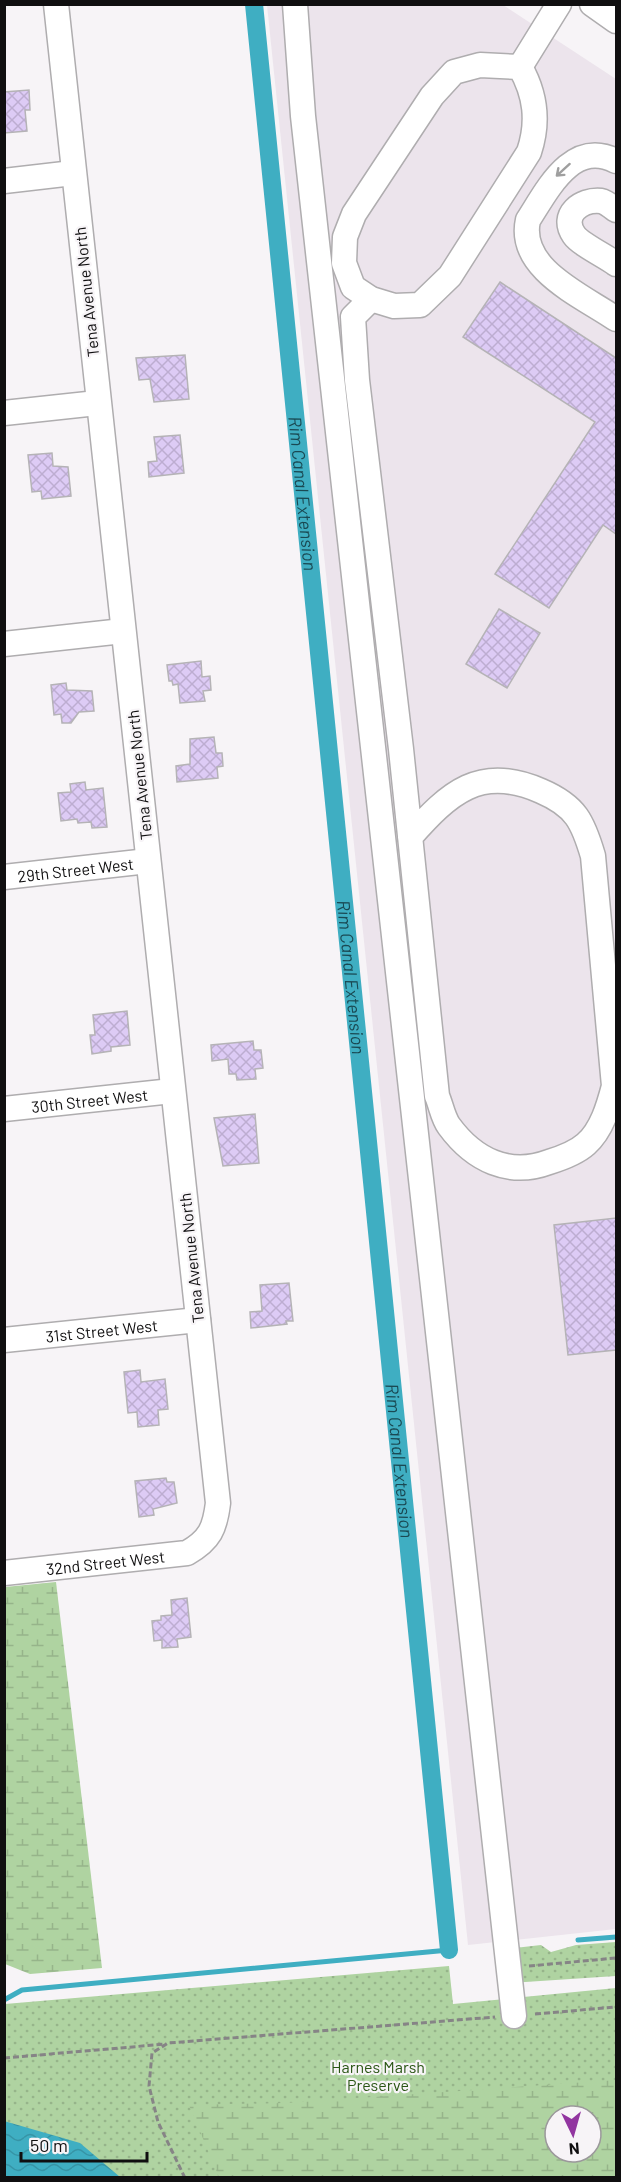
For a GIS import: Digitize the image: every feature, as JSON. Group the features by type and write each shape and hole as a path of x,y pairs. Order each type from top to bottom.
{"street":[{"name":"Tena Avenue North","path":"56,4 97,403 218,1503 215,1521 204,1543"},
{"path":"295,4 303,116 316,241 514,2016"},
{"path":"520,67 559,4"},
{"path":"592,4 616,21"},
{"path":"480,65 520,67 529,83 535,103 536,131 528,152 456,266 420,305 393,306 371,299 353,286 344,263 345,237 354,214 432,96 454,72 480,65"},
{"path":"616,161 608,157 594,156 572,162 556,176 528,220 526,228 532,255 548,273 616,319"},
{"path":"4,181 73,173"},
{"path":"616,210 602,201 589,202 579,205 571,213 570,223 574,236 616,264"},
{"path":"371,299 353,317 357,380 410,837 437,1096 448,1124 474,1152 499,1165 530,1169 568,1156 588,1143 606,1113 614,1086 593,856 583,823 558,798 519,781 497,778 464,789 437,807 410,837"},
{"path":"4,413 97,403"},
{"path":"4,644 123,631"},
{"name":"29th Street West","path":"4,877 148,861"},
{"name":"30th Street West","path":"4,1109 172,1091"},
{"name":"31st Street West","path":"4,1340 198,1320"},
{"name":"32nd Street West","path":"4,1572 188,1553 204,1543"}],"path":[{"path":"509,1967 616,1958"},
{"path":"4,2058 616,2007"},
{"path":"168,2043 152,2054 149,2086 158,2122 185,2178"}],"shaded area":[{"path":"267,5 503,5 616,79 616,1929 468,1945"}],"green space":[{"path":"56,1582 102,1968 30,1974 5,1964 5,1587"},
{"path":"616,1942 616,1976 510,1983 506,1949 541,1945 551,1952 576,1945"},
{"name":"Harnes Marsh Preserve","path":"449,1966 453,2004 616,1988 616,2177 5,2178 5,2004"},
{"path":"616,2080 616,2177 219,2177 189,2105 286,2103"}],"water":[{"path":"4,2121 80,2143 120,2177 5,2177"}],"building":[{"path":"29,90 30,110 25,110 27,131 4,133 4,92"},
{"path":"500,282 616,358 616,534 603,525 549,608 495,574 595,422 463,337"},
{"path":"185,355 189,399 154,402 150,379 139,380 136,358"},
{"path":"180,435 184,473 149,477 148,462 157,461 154,437"},
{"path":"52,453 53,466 68,467 71,496 42,499 41,491 32,492 28,455"},
{"path":"499,609 540,633 507,688 466,664"},
{"path":"201,661 202,677 210,676 211,690 203,691 205,701 180,703 178,684 173,685 172,681 169,681 167,665"},
{"path":"66,683 67,690 92,691 94,711 79,712 71,723 62,723 61,714 54,715 51,685"},
{"path":"214,737 216,753 222,753 223,766 217,767 218,778 177,782 176,766 190,764 190,739"},
{"path":"85,782 86,790 103,788 107,827 92,828 91,822 78,823 77,819 61,821 58,793 71,792 70,784"},
{"path":"127,1011 130,1045 111,1047 111,1051 92,1054 90,1035 95,1035 93,1015"},
{"path":"253,1041 254,1050 261,1050 263,1068 255,1069 256,1079 237,1080 236,1074 229,1074 228,1059 212,1061 211,1045"},
{"path":"255,1114 259,1163 223,1166 214,1118"},
{"path":"616,1218 616,1350 568,1355 554,1225"},
{"path":"289,1283 293,1321 286,1321 287,1324 251,1328 250,1312 262,1311 260,1285"},
{"path":"140,1370 141,1382 165,1379 168,1409 158,1410 159,1425 138,1427 137,1412 128,1413 124,1372"},
{"path":"166,1478 167,1482 174,1482 177,1503 153,1509 154,1515 139,1517 135,1481"},
{"path":"187,1598 191,1637 177,1639 178,1647 162,1648 162,1640 154,1641 152,1621 161,1620 161,1616 172,1615 171,1600"}],"waterway":[{"name":"Rim Canal Extension","path":"254,4 449,1950"},
{"path":"578,1940 616,1937"},
{"path":"4,2000 22,1990 449,1950"}]}
